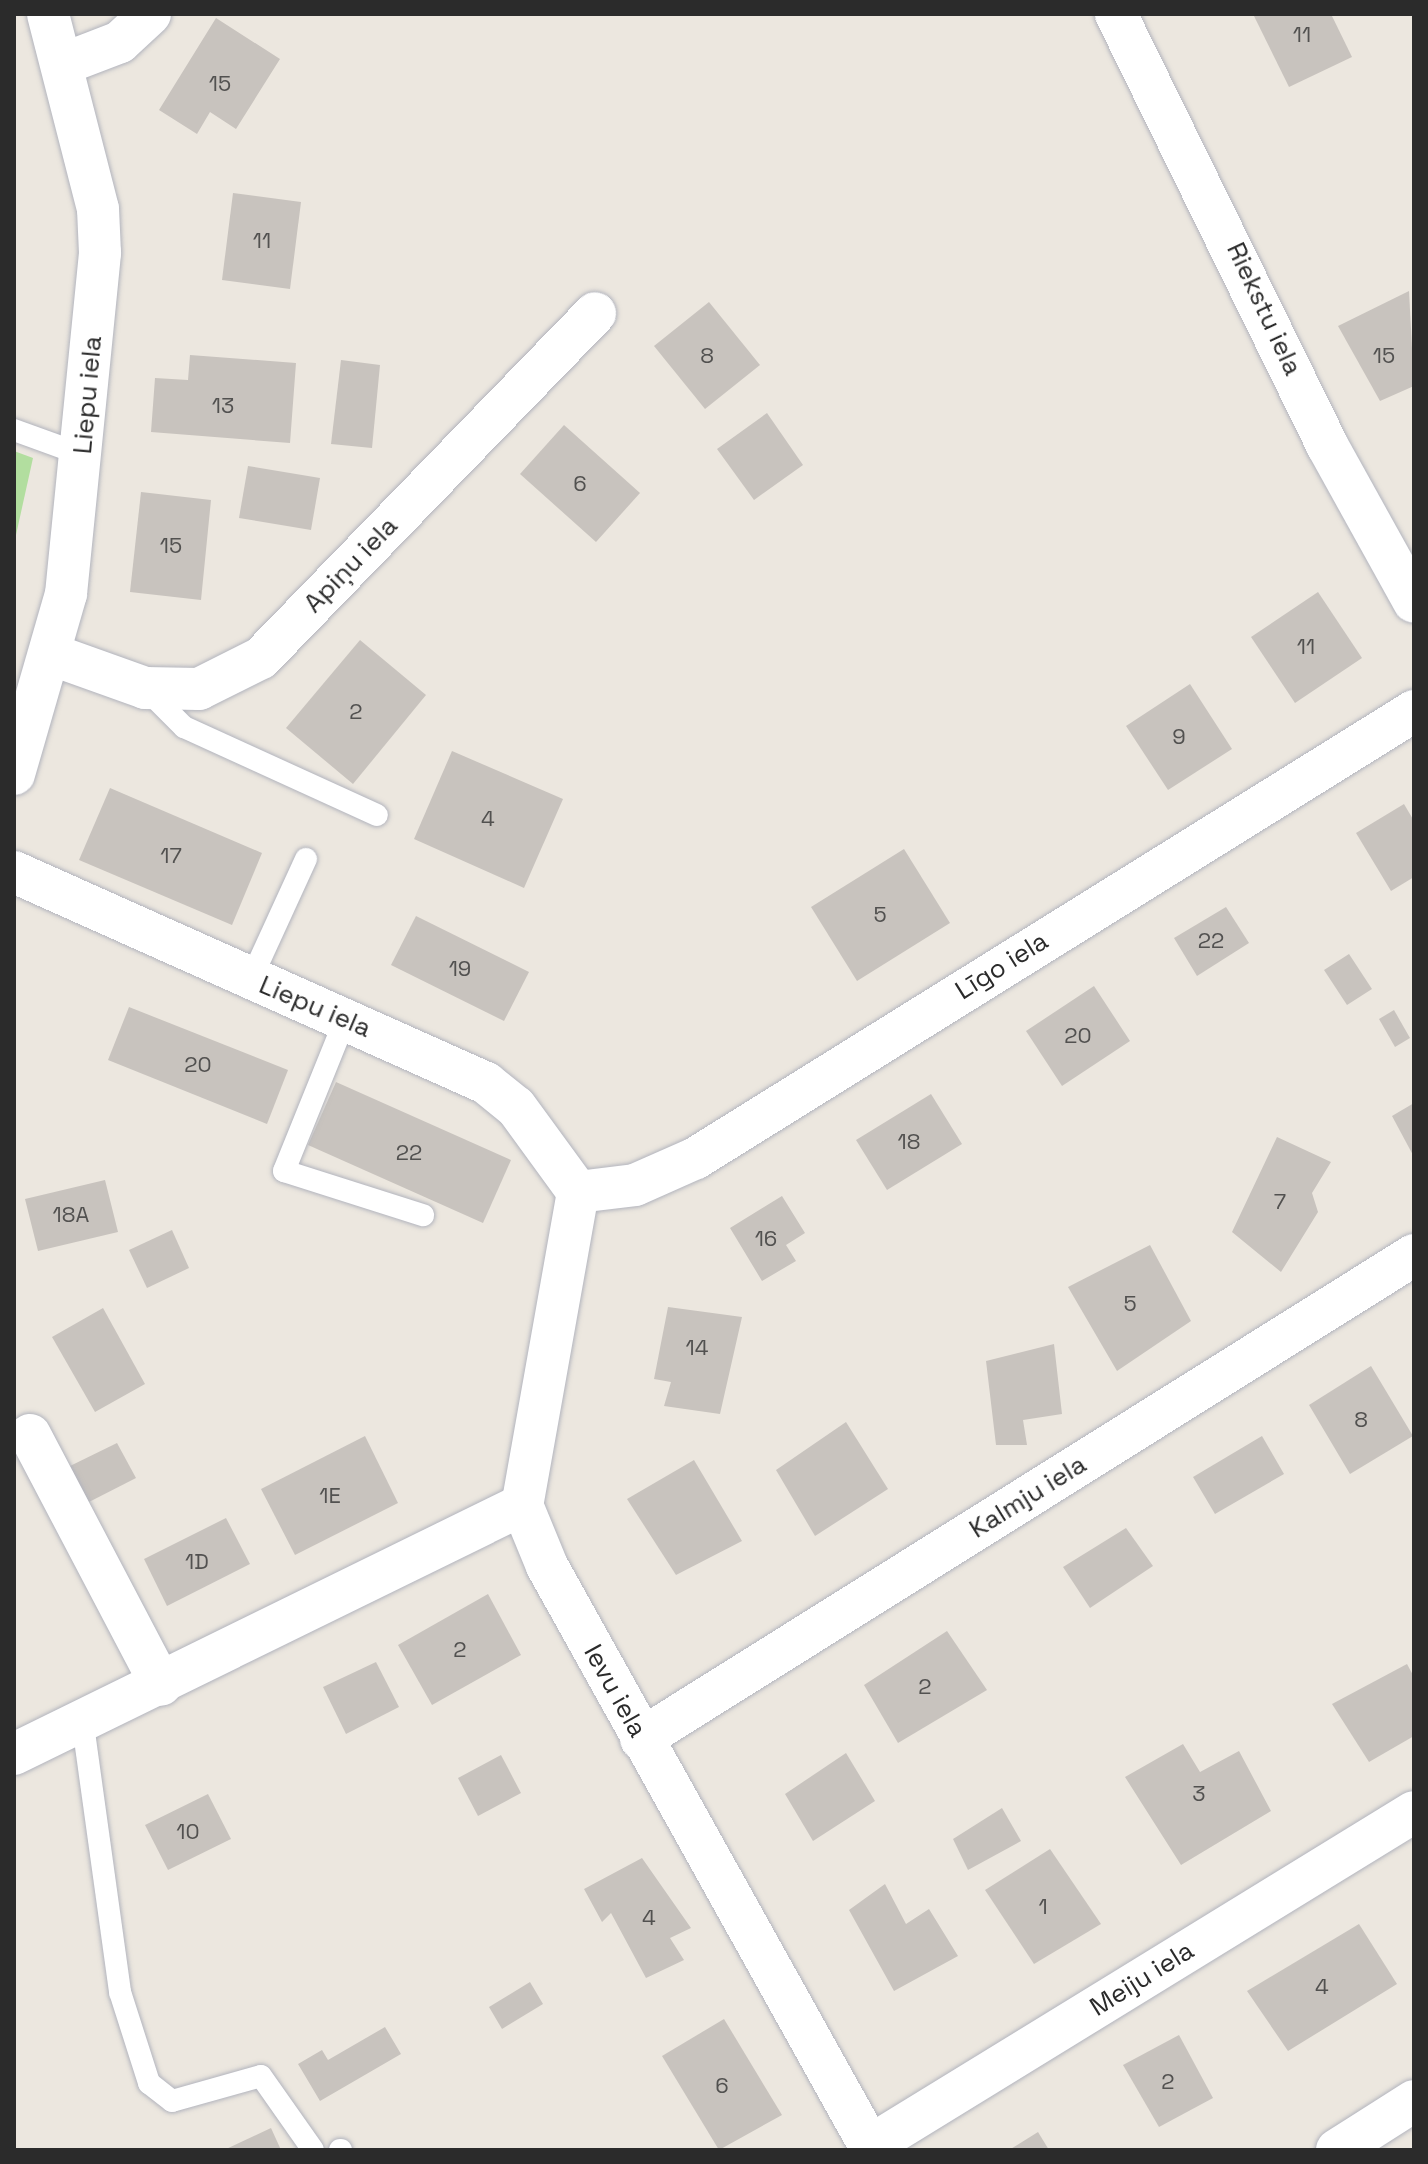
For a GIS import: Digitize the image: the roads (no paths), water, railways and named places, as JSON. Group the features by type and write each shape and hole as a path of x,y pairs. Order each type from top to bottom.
{"street":[{"name":"Liepu iela","path":"14,774 53,655 83,455 98,209 48,14"},
{"path":"63,64 120,42 150,14"},
{"name":"Riekstu iela","path":"1116,14 1327,445 1414,602"},
{"name":"Apiņu iela","path":"53,655 145,688 199,689 261,658 595,313"},
{"name":"Līgo iela","path":"578,1192 635,1185 696,1158 1414,711"},
{"name":"Liepu iela","path":"14,872 486,1083 516,1107 578,1192"},
{"path":"14,1754 83,1725 522,1505 578,1192"},
{"name":"Kalmju iela","path":"641,1739 1414,1255"},
{"path":"30,1435 161,1685"},
{"name":"Ievu iela","path":"522,1505 547,1566 871,2148"},
{"name":"Meiju iela","path":"871,2148 1414,1812"},
{"path":"1337,2150 1414,2101"}],"lane":[{"path":"14,430 83,455"},
{"path":"145,688 184,727 377,815"},
{"path":"251,979 306,859"},
{"path":"345,1020 284,1171 423,1215"},
{"path":"83,1725 120,1992 149,2083 172,2101 261,2076 313,2150"}]}
